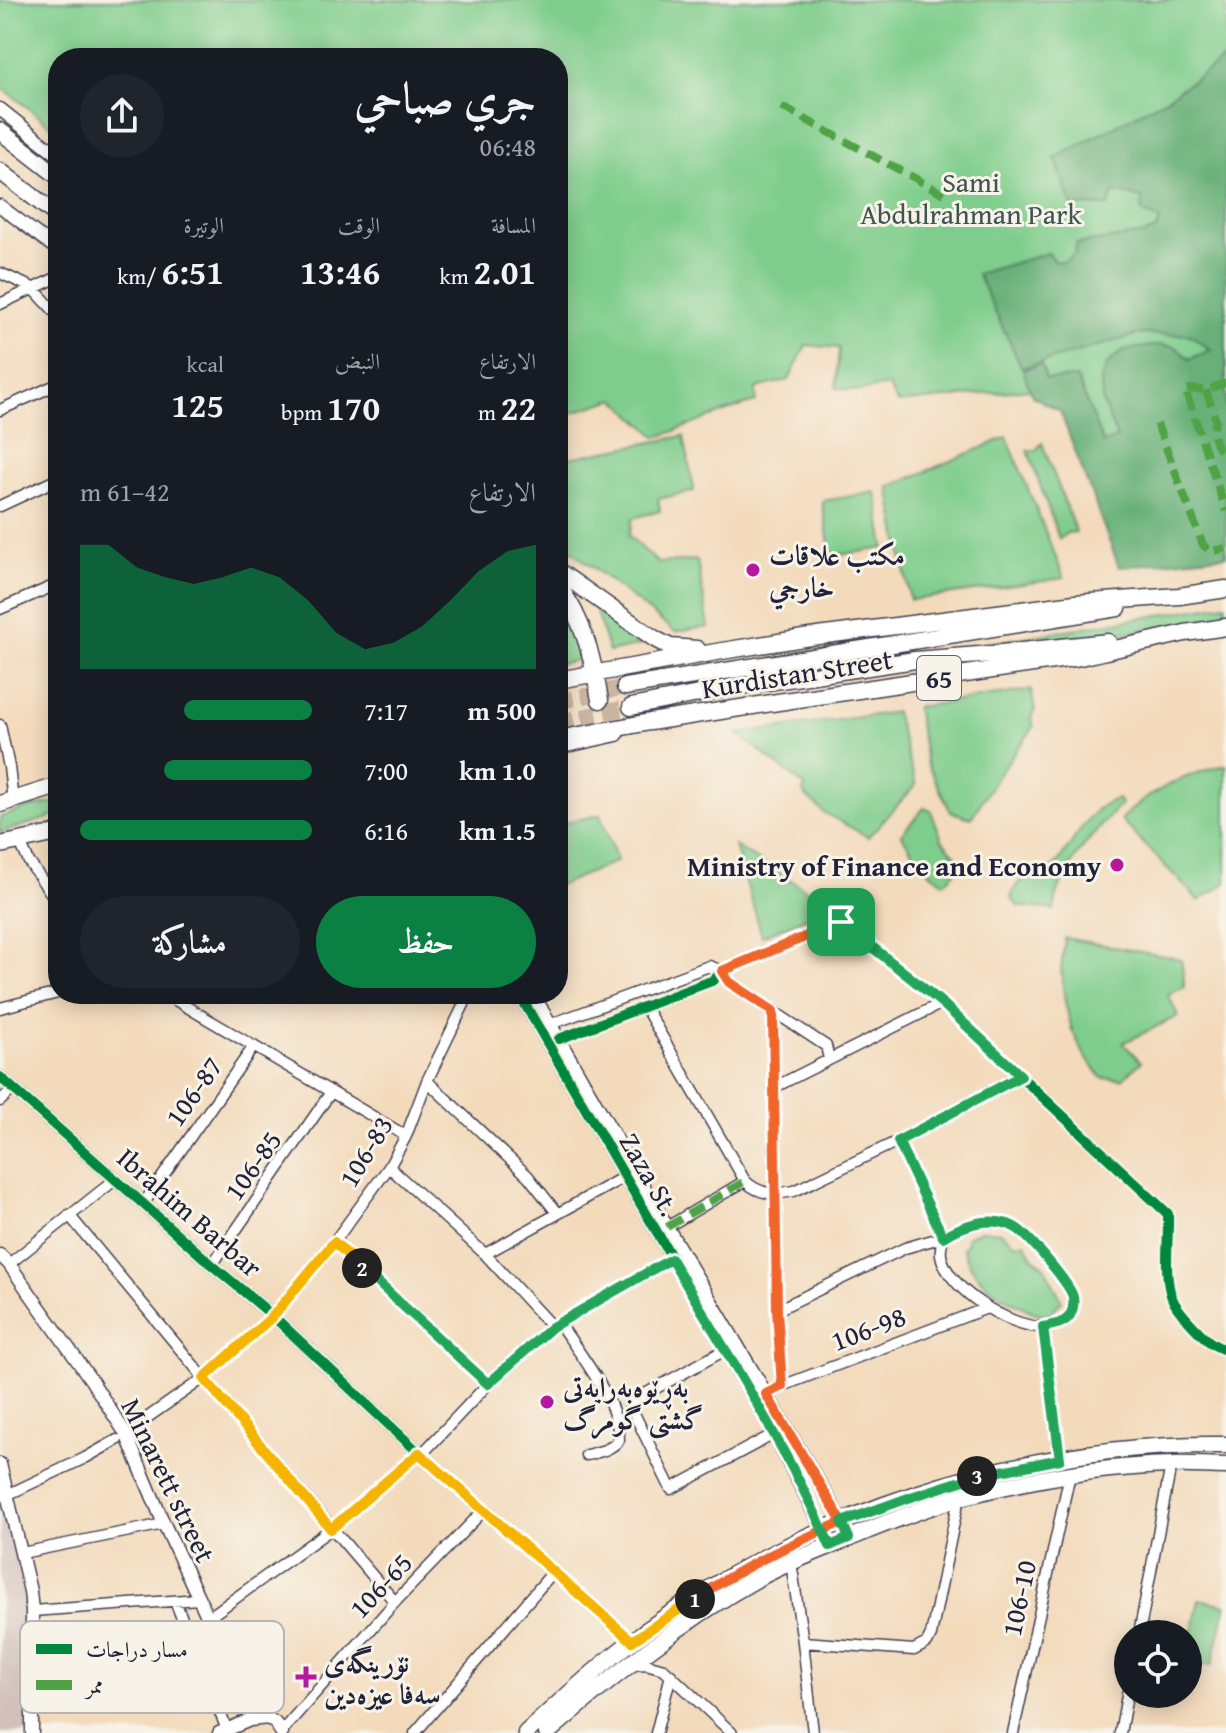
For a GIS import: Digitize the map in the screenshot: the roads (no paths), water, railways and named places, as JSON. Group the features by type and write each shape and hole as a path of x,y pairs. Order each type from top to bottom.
{"main road":[{"path":"0,131 48,168"},
{"path":"0,171 48,208"},
{"path":"568,578 670,647 722,651"},
{"name":"Kurdistan Street","path":"625,687 1095,613 1226,589"},
{"name":"Kurdistan Street","path":"568,679 810,637 1075,603 1179,596"},
{"path":"568,601 582,631 600,700 595,723 576,735 568,734"},
{"name":"Kurdistan Street","path":"631,707 740,686 915,660 1226,627"},
{"name":"Kurdistan Street","path":"568,737 1080,657 1185,633"},
{"path":"568,679 584,679 591,684 600,700"},
{"path":"6,802 48,789"},
{"path":"6,802 48,795"},
{"path":"0,845 48,830"},
{"path":"19,840 48,835"},
{"path":"547,1733 629,1665 663,1660 724,1598 791,1562 827,1538 842,1522 968,1479 1018,1466 1150,1447 1226,1445"},
{"path":"526,1733 632,1641 714,1586 786,1546 827,1538 849,1538 959,1498 1070,1474 1171,1465 1226,1466"}],"street":[{"path":"0,109 48,147"},
{"path":"0,206 48,242"},
{"path":"0,273 33,288 48,304"},
{"path":"0,304 48,281"},
{"path":"0,410 48,388"},
{"path":"0,506 48,484"},
{"path":"0,609 48,588"},
{"path":"568,746 604,739 650,722"},
{"path":"0,725 9,767 6,802"},
{"path":"19,840 29,862 48,889"},
{"path":"559,1039 714,980 722,971 841,922 942,1003 1168,1214 1168,1282 1172,1300 1208,1341 1226,1350"},
{"path":"551,1024 709,966 722,971 729,982 826,1046 829,1059"},
{"path":"0,1008 48,996"},
{"path":"773,1088 942,1003"},
{"path":"182,1004 406,1136"},
{"name":"106-83","path":"141,1422 204,1378 273,1316 334,1242 389,1167 406,1136 427,1081 464,1004"},
{"name":"Zaza St.","path":"525,1004 774,1434 827,1538"},
{"name":"Zaza St.","path":"539,1004 849,1538"},
{"path":"645,1007 745,1181 765,1194 794,1191 1021,1076"},
{"path":"773,1011 777,1310 782,1386"},
{"name":"106-87","path":"144,1203 254,1046"},
{"name":"Ibrahim Barbar","path":"0,1077 273,1316 420,1454 632,1641"},
{"path":"427,1081 528,1176 557,1213"},
{"path":"0,1101 13,1089"},
{"name":"106-85","path":"212,1265 331,1092"},
{"path":"777,1310 905,1248 943,1237 956,1229 1000,1222 1019,1230 1066,1284 1072,1294 1073,1308 1069,1317 1043,1327 1020,1322 987,1308 952,1279 940,1253 943,1237 898,1141"},
{"path":"389,1167 485,1254 556,1325 600,1384 619,1428 619,1440 614,1446 586,1455"},
{"path":"485,1254 624,1177"},
{"path":"5,1260 116,1179"},
{"path":"667,1227 745,1181"},
{"path":"69,1215 395,1602"},
{"path":"334,1242 488,1384"},
{"path":"208,1618 331,1529 420,1454 488,1384 556,1325 671,1259"},
{"name":"Minarett street","path":"5,1260 126,1434 210,1621"},
{"name":"106-98","path":"766,1394 987,1308"},
{"path":"1043,1327 1060,1459"},
{"path":"725,1350 629,1403 671,1489 774,1434"},
{"path":"7,1495 117,1440"},
{"path":"0,1464 30,1591 32,1621"},
{"path":"1142,1620 1171,1465"},
{"name":"106-10","path":"1013,1733 1070,1474"},
{"path":"803,1642 914,1650 927,1643 959,1498"},
{"name":"106-65","path":"281,1732 395,1602 484,1510"},
{"path":"22,1553 164,1524"},
{"path":"791,1562 813,1733"},
{"path":"415,1733 553,1572"},
{"path":"32,1611 199,1599"},
{"path":"175,1601 182,1621"},
{"path":"629,1665 653,1665 663,1660"},
{"path":"656,1733 663,1660"},
{"path":"663,1660 732,1733"},
{"path":"1120,1733 1125,1708"},
{"name":"Minarett street","path":"265,1713 281,1732"},
{"path":"223,1731 250,1720 268,1718"}],"tunnel":[{"path":"568,700 625,687"},
{"path":"568,720 631,707"}],"place":[{"name":"مكتب علاقات خارجي","path":"753,570"},
{"name":"Ministry of Finance and Economy","path":"1117,865"},
{"name":"بەڕێوەبەرایەتی گشتی گومرگ","path":"547,1402"},
{"name":"نۆرینگەی سەفا عیزەدین","path":"306,1677"}],"park label":[{"name":"Sami Abdulrahman Park","path":"971,197"}]}
